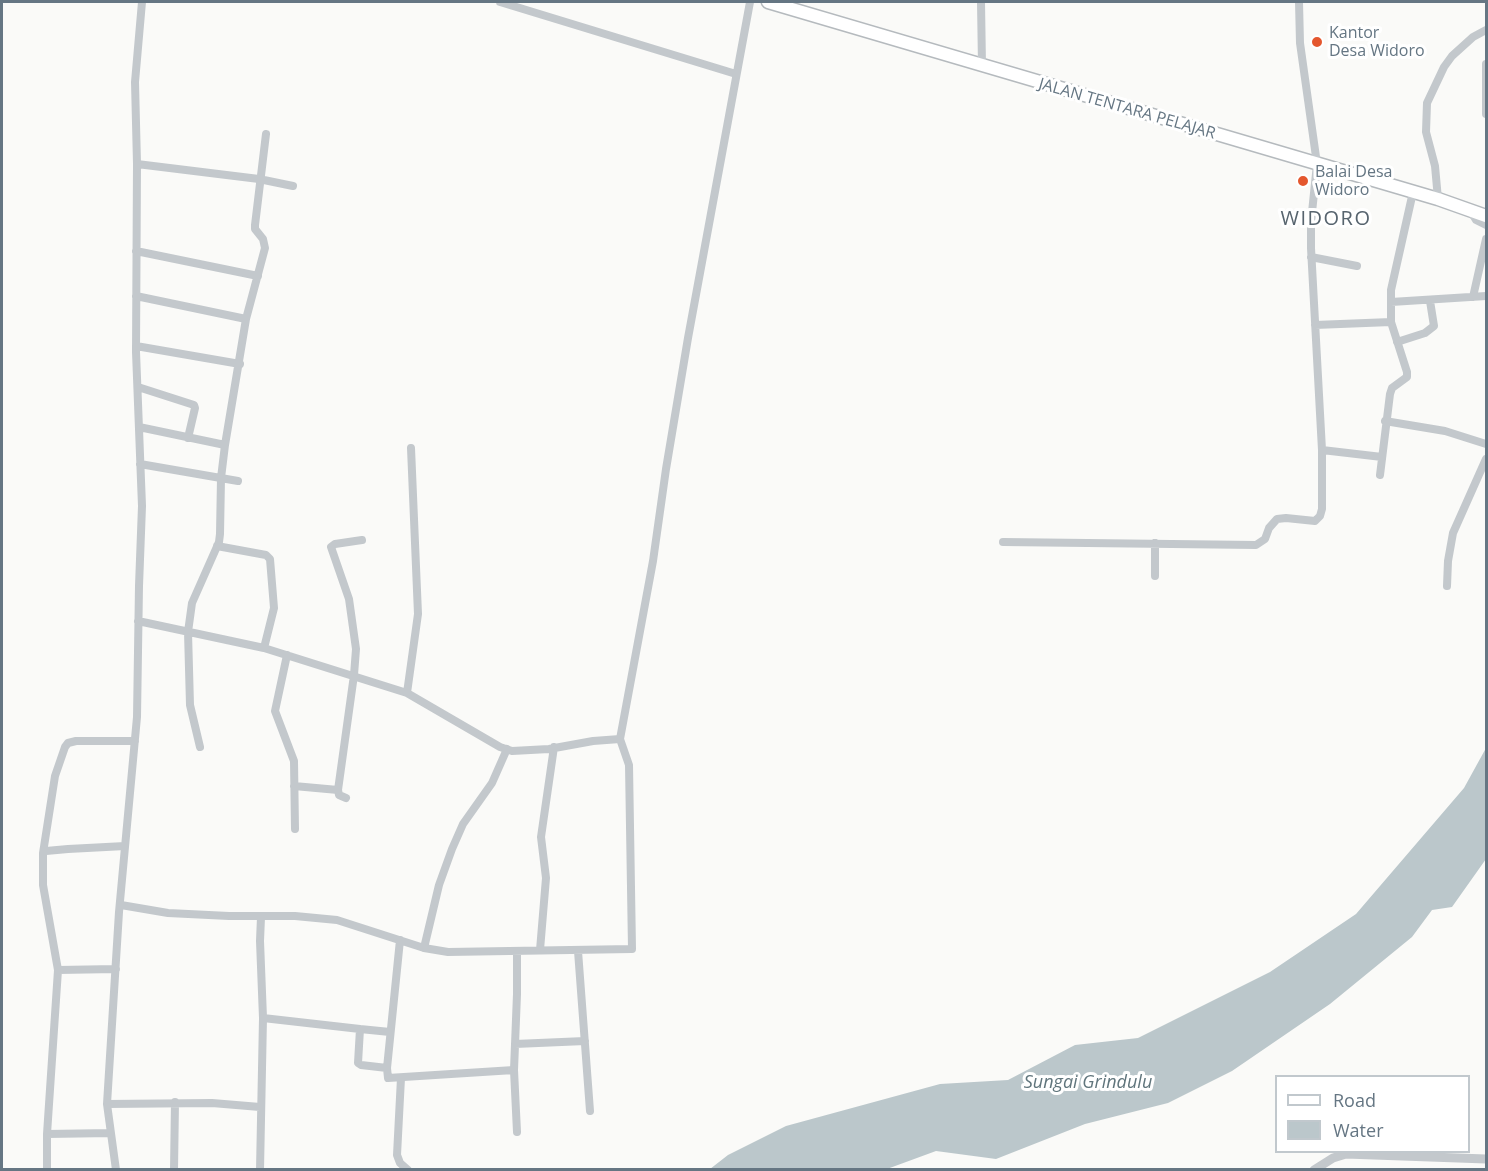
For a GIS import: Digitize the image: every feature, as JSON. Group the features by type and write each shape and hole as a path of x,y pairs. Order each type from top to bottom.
{"main road":[{"name":"JALAN TENTARA PELAJAR","path":"768,2 1438,199 1486,216"}],"street":[{"path":"116,1170 107,1104 125,846 137,717 142,506 136,346 135,82 142,2"},
{"path":"500,2 736,74"},
{"path":"121,905 168,913 261,917 295,916 337,920 423,948 448,952 629,951 632,948 629,765 620,740 653,561 688,338 750,2"},
{"path":"981,2 982,66"},
{"path":"1004,542 1256,545 1265,539 1269,528 1277,519 1315,521 1320,516 1322,450 1311,257 1311,222 1317,164 1300,43 1299,2"},
{"path":"1438,199 1435,166 1426,132 1427,103 1444,67 1452,56 1473,37 1486,30"},
{"path":"1486,64 1486,114"},
{"path":"200,747 190,705 188,632 192,603 218,546 220,534 221,478 225,445 246,319 265,243 255,229 266,134"},
{"path":"137,164 260,179 292,186"},
{"path":"1380,475 1385,421 1392,388 1407,376 1391,322 1391,302 1394,274 1413,192"},
{"path":"1469,209 1476,220 1486,225"},
{"path":"1473,297 1483,269 1486,239"},
{"path":"136,250 258,276"},
{"path":"1311,257 1357,266"},
{"path":"136,296 246,319"},
{"path":"1391,302 1486,296"},
{"path":"1397,342 1431,330 1434,323 1430,301"},
{"path":"1315,325 1391,322"},
{"path":"136,346 240,364"},
{"path":"138,387 194,405 188,438"},
{"path":"1385,421 1445,431 1486,444"},
{"path":"139,427 225,445"},
{"path":"407,693 418,614 411,448"},
{"path":"1322,450 1382,458"},
{"path":"1447,586 1448,561 1453,533 1486,459"},
{"path":"140,464 238,481"},
{"path":"346,798 339,795 338,790 356,649 352,615 343,580 331,549 335,543 362,540"},
{"path":"1155,543 1155,576"},
{"path":"218,546 266,555 270,559 274,608 264,648"},
{"path":"138,621 264,648 407,693 512,751 620,740"},
{"path":"287,655 275,711 294,761 295,829"},
{"path":"47,1170 47,1134 58,970 43,885 43,853 55,776 65,747 69,743 135,741"},
{"path":"540,950 546,878 541,837 554,747"},
{"path":"423,948 438,885 452,849 463,824 492,783 507,749"},
{"path":"294,786 338,790"},
{"path":"43,853 68,849 125,846"},
{"path":"260,1170 263,1018 261,917"},
{"path":"400,940 390,1032 388,1078 514,1070"},
{"path":"517,951 514,1070 517,1132"},
{"path":"578,951 590,1111"},
{"path":"58,970 116,969"},
{"path":"263,1018 390,1032"},
{"path":"360,1029 358,1063 387,1068"},
{"path":"515,1044 585,1041"},
{"path":"402,1078 397,1155 400,1163 408,1170"},
{"path":"107,1104 175,1102 260,1107"},
{"path":"174,1170 175,1102"},
{"path":"47,1134 111,1133"},
{"path":"1314,1170 1333,1158 1346,1154 1486,1159"}],"water":[{"name":"Sungai Grindulu","path":"1486,748 1486,859 1452,907 1432,910 1412,937 1330,1004 1232,1071 1168,1103 1085,1124 996,1159 936,1151 887,1169 710,1169 728,1155 786,1126 940,1084 1008,1080 1075,1045 1138,1038 1270,972 1356,914 1464,788"}],"place":[{"name":"Kantor Desa Widoro","path":"1317,42"},
{"name":"Balai Desa Widoro","path":"1303,181"}],"district":[{"name":"WIDORO","path":"1326,219"}]}
